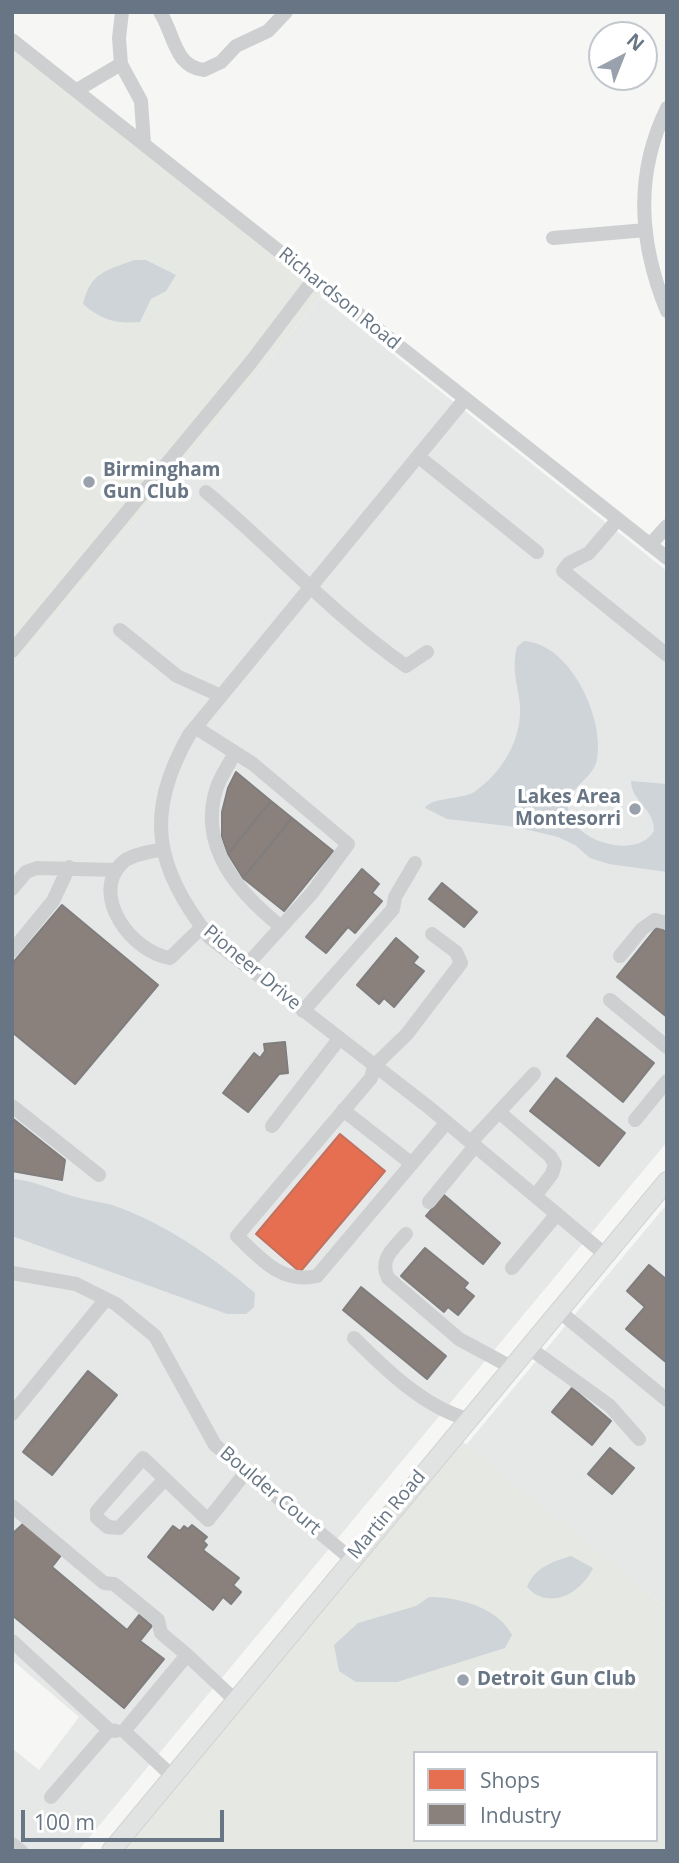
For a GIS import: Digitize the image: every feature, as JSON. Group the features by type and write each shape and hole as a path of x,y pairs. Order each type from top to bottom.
{"main road":[{"name":"Martin Road","path":"111,1851 350,1558 667,1181"}],"street":[{"path":"122,12 119,38 121,64 141,101 144,144"},
{"path":"160,12 182,58 195,69 204,70 221,62 236,46 268,32 286,12"},
{"name":"Richardson Road","path":"12,40 667,558"},
{"path":"76,90 121,64"},
{"path":"667,108 652,139 644,179 646,230 652,273 667,311"},
{"path":"553,238 646,230"},
{"path":"12,651 242,372 314,279"},
{"name":"Pioneer Drive","path":"465,399 195,727 178,755 161,797 163,849 169,872 187,908 202,927 246,966 447,1122 606,1255"},
{"path":"419,457 537,552"},
{"path":"206,492 246,526 310,589 406,666 427,652"},
{"path":"618,519 589,553 569,563 563,571 667,655"},
{"path":"650,545 667,526"},
{"path":"120,630 177,676 221,696"},
{"path":"195,727 253,764 348,844 312,892 246,966"},
{"path":"235,753 217,787 212,818 219,858 249,900 280,926"},
{"path":"163,849 124,860 116,870 110,899 117,919 146,950 170,958 202,927"},
{"path":"303,1011 393,909 395,897 415,863"},
{"path":"12,889 26,872 69,867 116,870"},
{"path":"12,951 54,901 69,867"},
{"path":"620,956 642,929 655,920 667,923"},
{"path":"432,934 456,952 461,963 407,1034 374,1066 371,1078 237,1236 264,1262 284,1276 303,1279 317,1276 447,1122"},
{"path":"610,1000 667,1047"},
{"path":"272,1126 339,1039"},
{"path":"429,1202 499,1112 534,1074"},
{"path":"635,1120 667,1081"},
{"path":"12,1106 99,1175"},
{"path":"343,1110 411,1164"},
{"path":"499,1112 550,1156 555,1164 552,1174 535,1196"},
{"path":"512,1268 557,1214"},
{"path":"406,1234 385,1258 383,1268 388,1278 459,1339 511,1367"},
{"name":"Boulder Court","path":"12,1273 76,1284 106,1299 155,1336 195,1415 215,1445 350,1558"},
{"path":"12,1414 106,1299"},
{"path":"559,1311 667,1400"},
{"path":"354,1338 433,1405 467,1419"},
{"path":"528,1347 610,1406 639,1439"},
{"path":"165,1479 120,1528 108,1527 97,1518 97,1511 143,1458 208,1520 246,1472"},
{"path":"12,1506 104,1583 114,1584 158,1620 161,1633 235,1700"},
{"path":"12,1641 172,1776"},
{"path":"51,1797 187,1655"},
{"path":"12,1844 21,1851"}],"shaded area":[{"name":"Birmingham Gun Club","path":"12,43 325,292 12,667"},
{"path":"134,260 146,260 176,275 166,291 151,299 140,322 109,320 83,304 95,279 107,270"},
{"path":"321,297 667,571 667,1142 78,1851 12,1851 12,1748 39,1770 79,1717 12,1660 12,667"},
{"path":"524,641 541,645 556,655 581,686 590,705 598,743 597,759 591,772 571,795 568,808 572,820 592,838 620,846 633,845 645,840 654,831 651,817 635,794 631,781 667,784 667,872 609,864 590,858 575,845 558,837 516,827 447,819 425,808 433,802 474,792 493,775 508,754 518,731 520,718 515,655 517,647"},
{"path":"12,1179 112,1205 151,1221 188,1242 255,1293 254,1307 246,1314 227,1314 12,1236"},
{"path":"667,1204 667,1608 466,1445"},
{"name":"Detroit Gun Club","path":"457,1437 667,1608 667,1851 120,1851"},
{"path":"571,1556 593,1568 581,1585 572,1592 544,1598 527,1587 539,1570"},
{"path":"429,1597 464,1602 497,1617 512,1635 505,1648 397,1682 356,1682 339,1671 334,1645 358,1623 416,1606"}],"building: Shops":[{"path":"340,1134 385,1171 300,1272 256,1234"}],"building: Industry":[{"path":"236,772 271,801 228,854 222,837 222,812 228,788"},
{"path":"271,801 292,818 243,878 228,854"},
{"path":"292,818 333,851 284,911 243,878"},
{"path":"362,869 379,884 372,893 382,901 355,933 348,927 326,953 306,937"},
{"path":"442,883 477,912 464,927 429,899"},
{"path":"62,905 158,985 75,1084 12,1032 12,964"},
{"path":"658,926 667,933 667,1017 617,977"},
{"path":"396,938 418,957 413,963 424,971 394,1007 384,998 379,1004 357,985"},
{"path":"597,1018 654,1063 623,1102 567,1056"},
{"path":"285,1042 288,1073 279,1074 248,1112 223,1093 254,1053 260,1058 265,1051 264,1044"},
{"path":"556,1078 625,1133 599,1166 530,1111"},
{"path":"12,1118 65,1160 62,1180 12,1171"},
{"path":"444,1195 500,1243 483,1264 426,1216"},
{"path":"425,1248 468,1283 464,1288 474,1296 458,1315 448,1307 444,1312 401,1276"},
{"path":"649,1265 667,1280 667,1363 626,1329 645,1307 627,1291"},
{"path":"361,1287 446,1356 427,1379 343,1310"},
{"path":"88,1371 117,1395 52,1475 23,1452"},
{"path":"572,1388 611,1421 592,1445 552,1412"},
{"path":"610,1448 634,1468 612,1494 588,1474"},
{"path":"24,1523 62,1554 52,1567 127,1630 139,1615 152,1626 140,1641 164,1659 124,1708 12,1615 12,1534"},
{"path":"192,1525 207,1537 203,1541 207,1545 203,1550 239,1578 233,1585 241,1592 231,1604 223,1597 213,1610 148,1557 173,1526 180,1531 184,1526 188,1529"}],"place":[{"name":"Birmingham Gun Club","path":"89,482"},
{"name":"Lakes Area Montesorri","path":"635,809"},
{"name":"Detroit Gun Club","path":"463,1680"}]}
